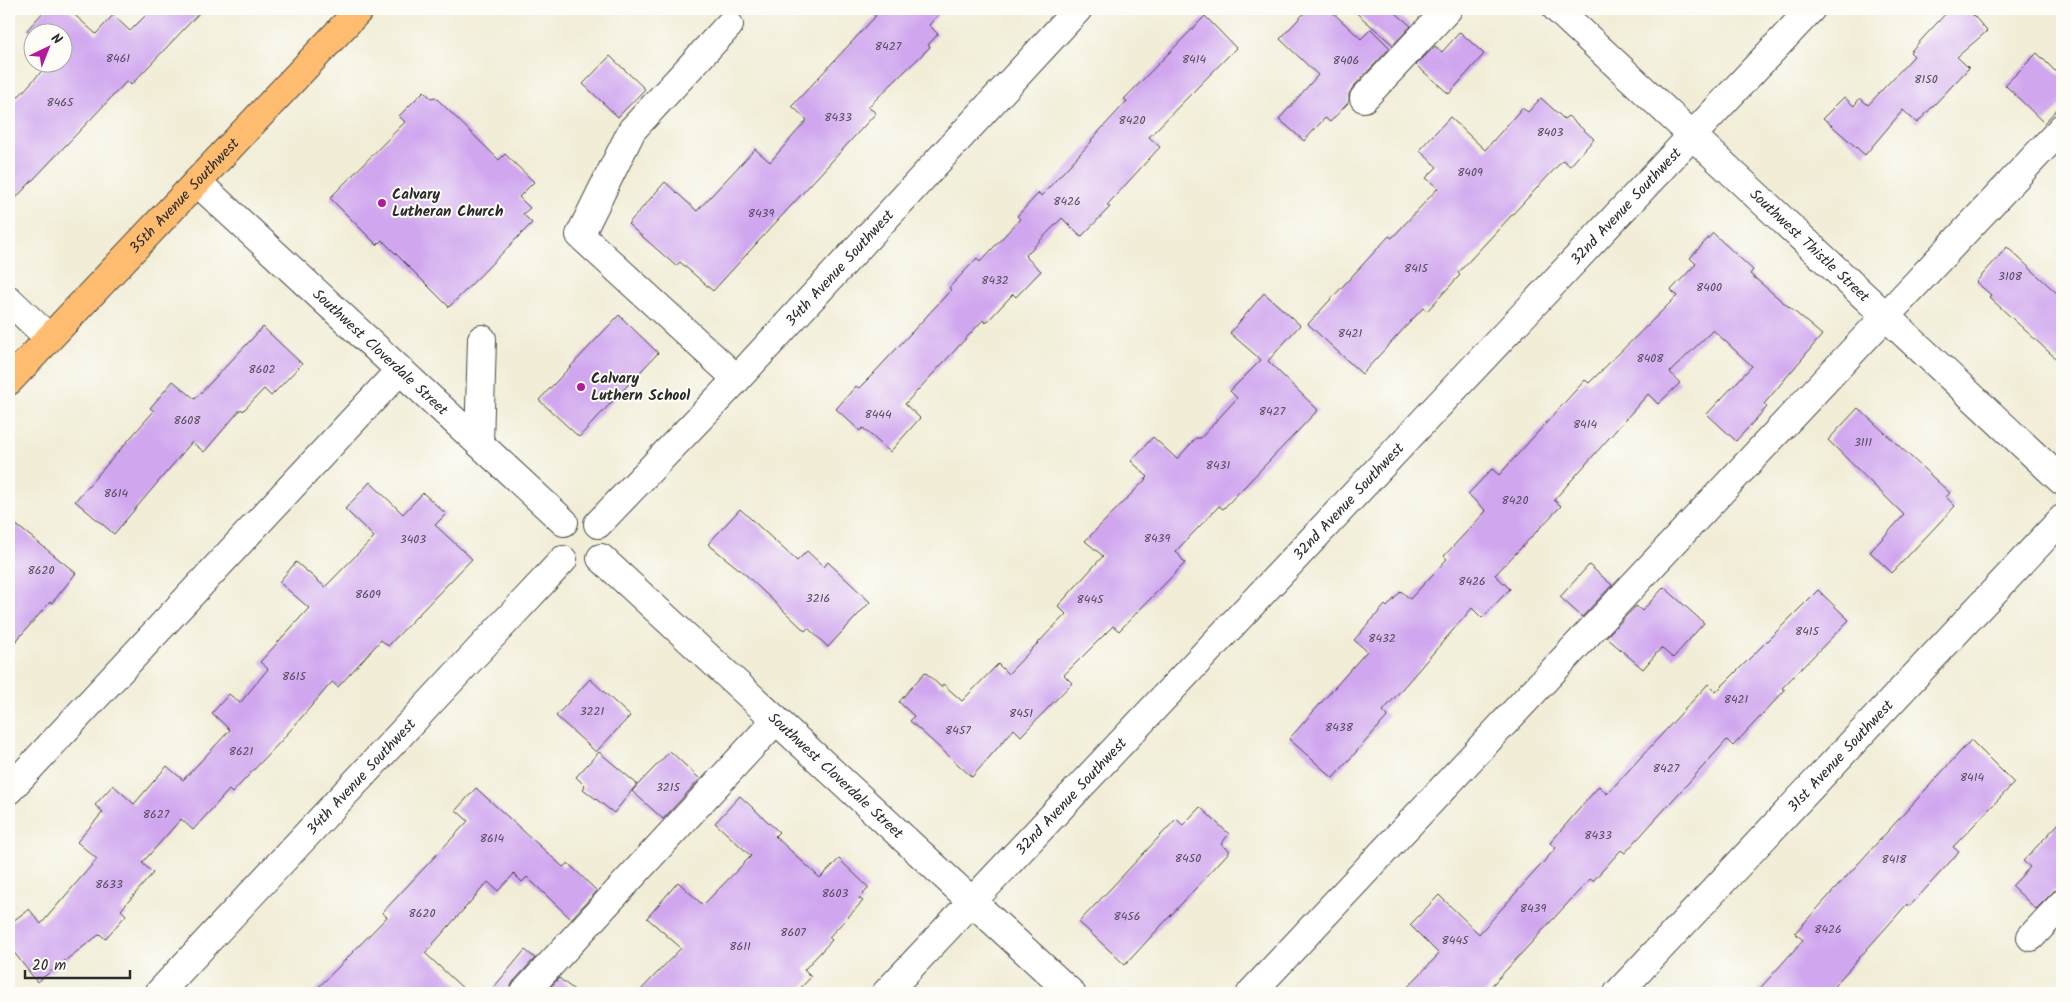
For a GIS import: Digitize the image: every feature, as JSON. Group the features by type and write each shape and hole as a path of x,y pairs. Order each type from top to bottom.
{"main road":[{"name":"35th Avenue Southwest","path":"9,381 360,9"}],"street":[{"name":"34th Avenue Southwest","path":"598,524 737,379 1078,9"},
{"path":"1364,98 1448,9"},
{"name":"Southwest Thistle Street","path":"1557,9 2062,482"},
{"name":"32nd Avenue Southwest","path":"886,993 1811,9"},
{"path":"729,25 632,130 580,235 737,379"},
{"path":"1251,993 2062,128"},
{"name":"Southwest Cloverdale Street","path":"197,182 564,522"},
{"path":"9,300 49,338"},
{"path":"479,443 482,339"},
{"path":"9,790 400,370"},
{"path":"579,516 588,517 598,524 606,536 606,544 601,558 592,565 583,568 575,567 563,560 557,552 555,544 559,528 564,522 579,516"},
{"name":"31st Avenue Southwest","path":"1618,993 2062,519"},
{"name":"Southwest Cloverdale Street","path":"601,558 1071,993"},
{"name":"34th Avenue Southwest","path":"159,993 563,560"},
{"path":"524,993 776,720"},
{"path":"2031,937 2062,904"}],"building":[{"path":"46,9 68,9 96,34 113,15 130,31 152,9 203,9 131,85 127,81 9,205 9,107 41,72 72,72 72,22 34,22"},
{"path":"875,9 944,9 929,25 938,34 928,45 930,47 868,107 876,113 713,291 680,262 676,266 628,224 665,182 697,211 755,149 770,162 807,120 792,106 875,17"},
{"path":"1308,9 1329,9 1361,39 1371,29 1390,48 1353,87 1349,94 1349,102 1330,122 1325,118 1304,141 1279,119 1318,75 1280,39"},
{"path":"1352,9 1391,9 1411,26 1393,45"},
{"path":"1950,9 1968,9 1987,31 1957,57 1969,68 1917,123 1903,110 1865,155 1823,118 1844,97 1854,106 1860,98 1868,105 1914,56 1910,52"},
{"path":"1205,16 1236,48 1149,137 1160,147 1107,205 1110,207 1081,237 1062,218 1025,256 1041,271 1016,297 1013,294 986,323 983,320 905,404 920,418 890,452 863,428 860,431 836,409 856,386 859,388 872,375 951,290 949,288 977,258 980,262 1020,219 1017,216 1039,193 1041,196 1092,141 1127,101 1124,99"},
{"path":"1460,32 1484,54 1449,94 1416,65 1435,46 1442,52"},
{"path":"2037,53 2062,78 2062,104 2044,123 2005,85"},
{"path":"610,56 645,89 618,117 583,84"},
{"name":"Calvary Lutheran Church","path":"424,91 431,98 435,97 499,160 505,154 534,182 519,197 530,208 523,214 532,223 449,307 382,240 377,245 330,198 405,122 399,116"},
{"path":"1541,98 1564,119 1568,116 1594,139 1570,166 1563,160 1458,273 1460,275 1427,311 1423,308 1362,374 1308,324 1389,236 1392,238 1438,188 1426,178 1437,167 1419,150 1450,117 1485,150 1522,108 1528,112"},
{"path":"1713,233 1753,270 1750,274 1822,335 1764,404 1767,407 1736,441 1707,414 1752,366 1713,330 1670,372 1680,383 1658,404 1648,394 1554,500 1561,506 1495,575 1510,589 1482,618 1472,608 1383,711 1388,716 1333,778 1289,739 1367,651 1354,640 1385,605 1387,607 1401,591 1410,599 1447,559 1444,556 1486,511 1468,494 1492,469 1499,475 1585,380 1589,383 1677,296 1671,290 1696,264 1690,258"},
{"path":"2007,247 2062,298 2062,364 1989,297 1991,295 1976,282"},
{"path":"1264,293 1300,325 1268,361 1318,410 1223,509 1219,506 1176,551 1185,563 1119,631 1113,626 1064,675 1072,683 1021,736 1014,729 972,777 910,721 914,716 899,702 925,672 941,687 943,684 962,701 998,664 1008,674 1066,614 1058,606 1103,556 1085,541 1148,477 1131,461 1153,437 1177,459 1196,438 1201,438 1237,398 1230,391 1261,360 1230,333"},
{"path":"619,315 658,353 579,437 539,400"},
{"path":"263,327 302,364 271,396 264,389 243,411 241,409 204,452 192,442 114,534 75,501 154,411 150,408 173,381 195,399"},
{"path":"1858,408 1950,493 1946,497 1955,506 1892,573 1870,552 1904,515 1828,440"},
{"path":"370,482 403,514 423,493 446,514 435,525 472,559 388,646 381,640 338,687 332,682 282,740 232,793 229,790 193,830 181,819 142,863 153,873 121,910 126,915 105,939 100,934 37,982 9,946 9,924 29,909 41,924 97,859 77,842 103,812 95,805 113,785 134,804 167,766 183,780 230,730 212,713 229,694 240,703 268,669 260,662 309,608 279,582 296,562 325,587 374,537 345,509"},
{"path":"740,509 797,561 807,551 824,567 828,562 870,602 828,647 808,628 805,631 745,574 708,544"},
{"path":"9,519 76,573 52,603 50,602 9,649"},
{"path":"1589,565 1612,585 1582,617 1560,597"},
{"path":"1664,587 1704,623 1673,658 1661,648 1643,669 1606,637 1636,606 1642,611"},
{"path":"1818,590 1849,620 1782,688 1785,690 1733,746 1727,740 1625,853 1621,850 1593,881 1590,879 1485,993 1402,993 1439,954 1410,925 1439,895 1479,934 1556,848 1550,843 1599,786 1607,794 1708,684 1716,692"},
{"path":"590,679 630,716 596,752 556,716"},
{"path":"1971,740 2014,783 1953,847 1959,852 1909,907 1907,904 1828,993 1756,993 1803,940 1795,933"},
{"path":"670,751 700,779 663,819 632,791"},
{"path":"599,752 637,784 614,813 583,789 585,786 576,777"},
{"path":"476,788 563,867 568,863 597,891 571,919 527,877 522,882 514,874 498,891 488,882 425,953 468,993 313,993 387,917 382,913 468,821 456,810"},
{"path":"740,796 779,832 775,836 820,878 839,859 869,888 859,898 863,901 829,937 832,940 804,970 811,977 796,993 638,993 681,948 647,918 678,882 703,905 751,856 715,823"},
{"path":"1200,807 1229,834 1221,844 1230,851 1125,965 1079,922 1176,819 1183,825"},
{"path":"2062,820 2062,883 2036,909 2012,886 2030,867 2023,861"},
{"path":"525,950 535,958 513,982 509,993 489,993"},
{"path":"559,978 578,993 545,993"}],"place":[{"name":"Calvary Lutheran Church","path":"382,203"},
{"name":"Calvary Luthern School","path":"581,387"}]}
